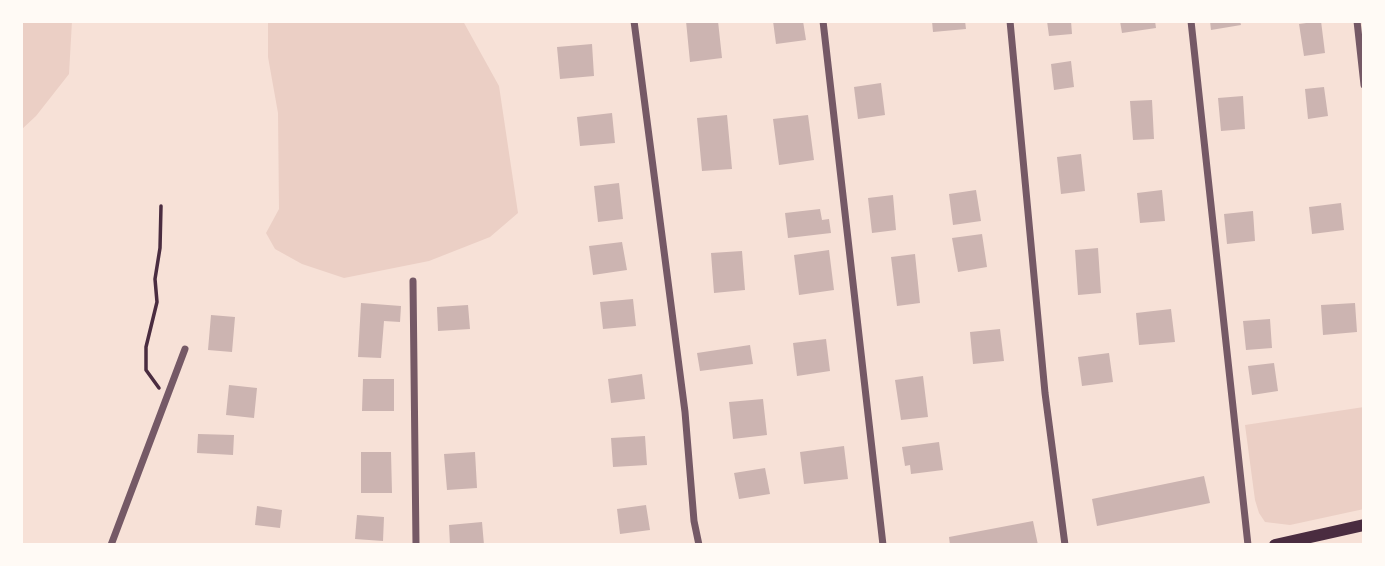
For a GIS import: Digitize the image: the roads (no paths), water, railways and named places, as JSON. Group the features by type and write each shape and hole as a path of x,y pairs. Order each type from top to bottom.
{"main road":[{"path":"1275,545 1364,525"}],"street":[{"path":"634,21 685,412 694,522 699,545"},
{"path":"823,21 883,545"},
{"path":"1010,21 1045,393 1065,545"},
{"path":"1191,21 1248,545"},
{"path":"1357,21 1364,85"},
{"path":"413,281 416,545"},
{"path":"111,545 186,349"}]}
